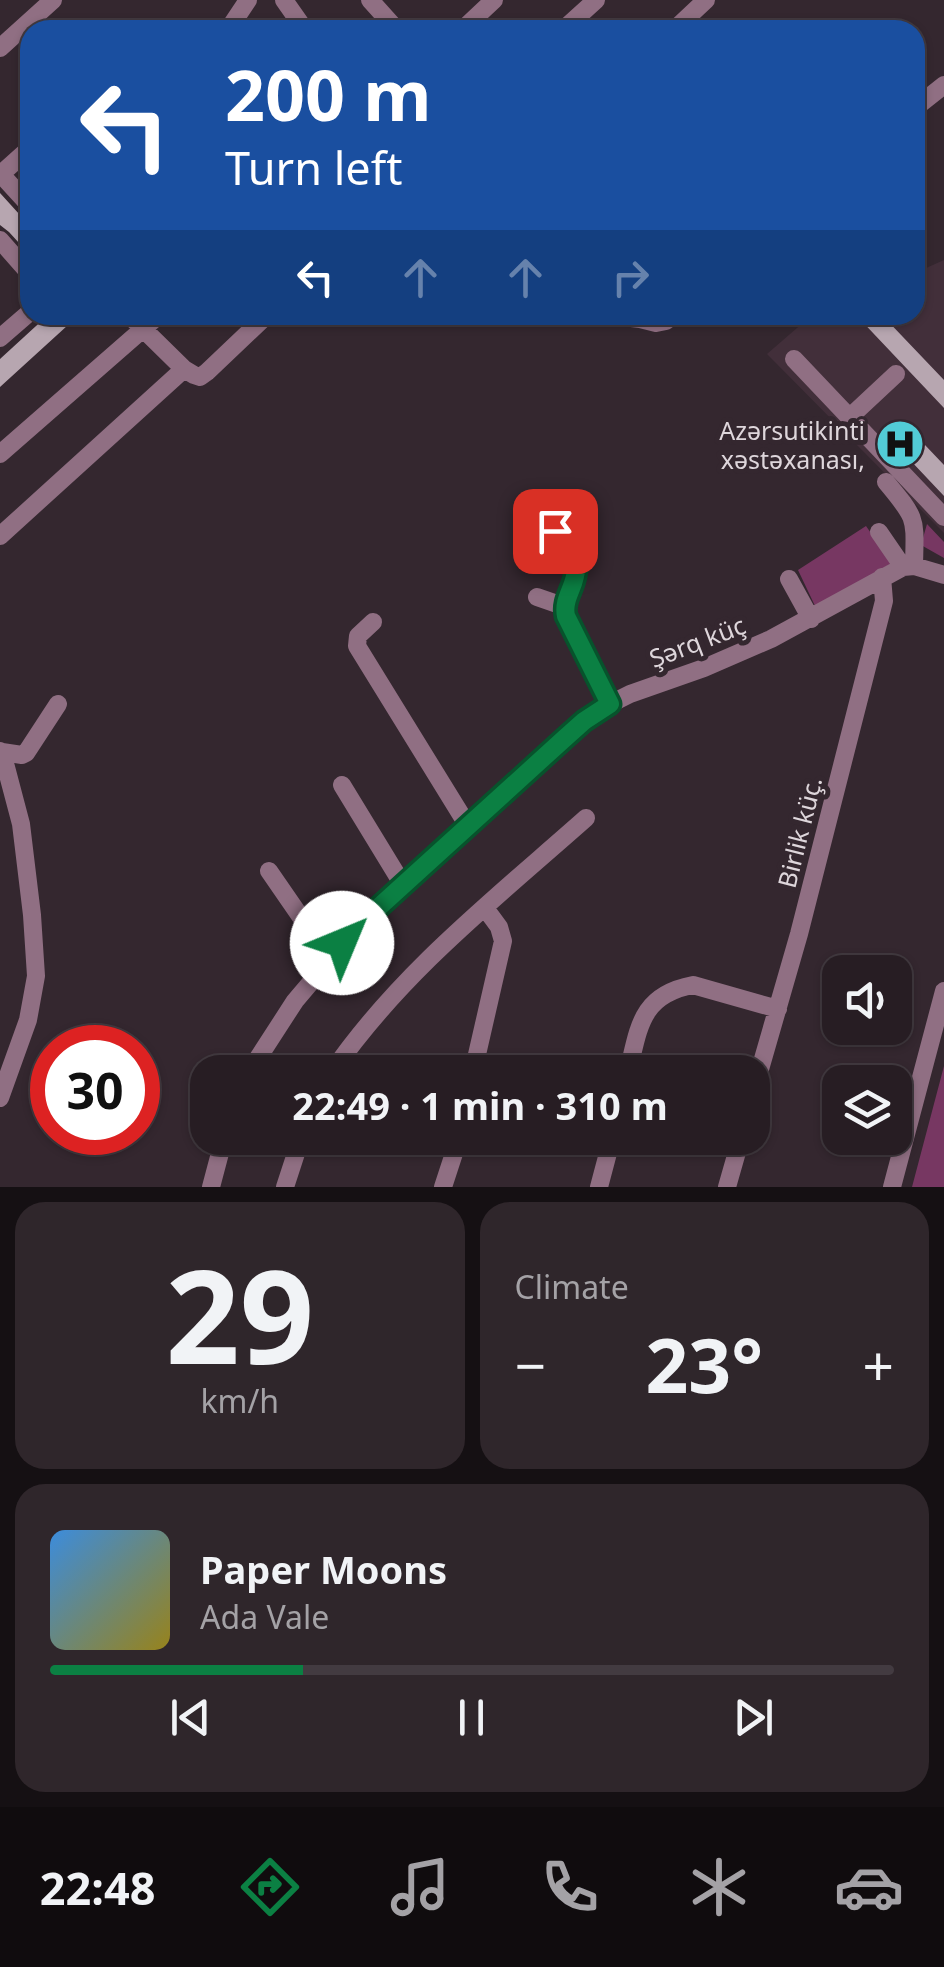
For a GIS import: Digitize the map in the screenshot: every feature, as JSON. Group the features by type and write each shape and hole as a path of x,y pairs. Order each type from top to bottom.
{"street":[{"path":"31,20 53,0"},
{"path":"370,0 388,20"},
{"path":"473,20 494,0"},
{"path":"574,20 596,0"},
{"path":"685,20 706,0"},
{"path":"0,48 20,30"},
{"path":"20,157 0,174 20,195"},
{"path":"0,240 20,263"},
{"path":"0,338 20,321"},
{"path":"138,325 184,368 200,376 256,325"},
{"path":"0,454 149,325"},
{"path":"794,359 944,517"},
{"path":"0,536 184,368"},
{"path":"851,416 896,374"},
{"path":"886,482 912,514 915,524 908,567"},
{"path":"555,531 576,567 564,606 566,616 610,704"},
{"path":"879,532 908,567 944,575"},
{"name":"Şərq küç","path":"260,1055 295,1001 356,928 584,721 610,704 660,682 728,659 908,567"},
{"name":"Birlik küç.","path":"764,1055 884,601 882,577"},
{"path":"789,579 811,619"},
{"path":"538,597 564,606"},
{"path":"373,622 358,636 358,646 468,826"},
{"path":"0,1098 28,1020 36,976 20,824 1,751 22,756 26,753 58,704"},
{"path":"342,785 402,885"},
{"path":"344,1055 400,987 586,818"},
{"path":"268,871 329,958"},
{"path":"478,1055 503,941 499,927 485,908"},
{"path":"633,1055 644,1014 652,1003 681,987 694,985 778,1008"},
{"path":"892,1187 944,992"},
{"path":"213,1186 220,1155"},
{"path":"286,1187 295,1155"},
{"path":"443,1187 453,1155"},
{"path":"599,1187 607,1155"},
{"path":"727,1187 736,1155"}],"shaded area":[{"name":"Azərsutikinti xəstəxanası,","path":"944,260 944,533 767,354 800,325 925,325 925,269"},
{"path":"927,524 944,542 944,558 921,545"},
{"path":"866,526 892,563 816,608 798,570"},
{"path":"944,1066 944,1187 912,1187"}],"building":[{"path":"0,193 20,215 20,244 0,225"},
{"path":"37,325 68,325 0,387 0,359"},
{"path":"865,325 892,325 944,380 944,408"},
{"path":"925,445 944,465 944,496 910,460"}],"place":[{"name":"Azərsutikinti xəstəxanası,","path":"900,444"}],"route":[{"path":"342,943 584,721 610,704 566,616 564,606 576,567 555,531"}]}
